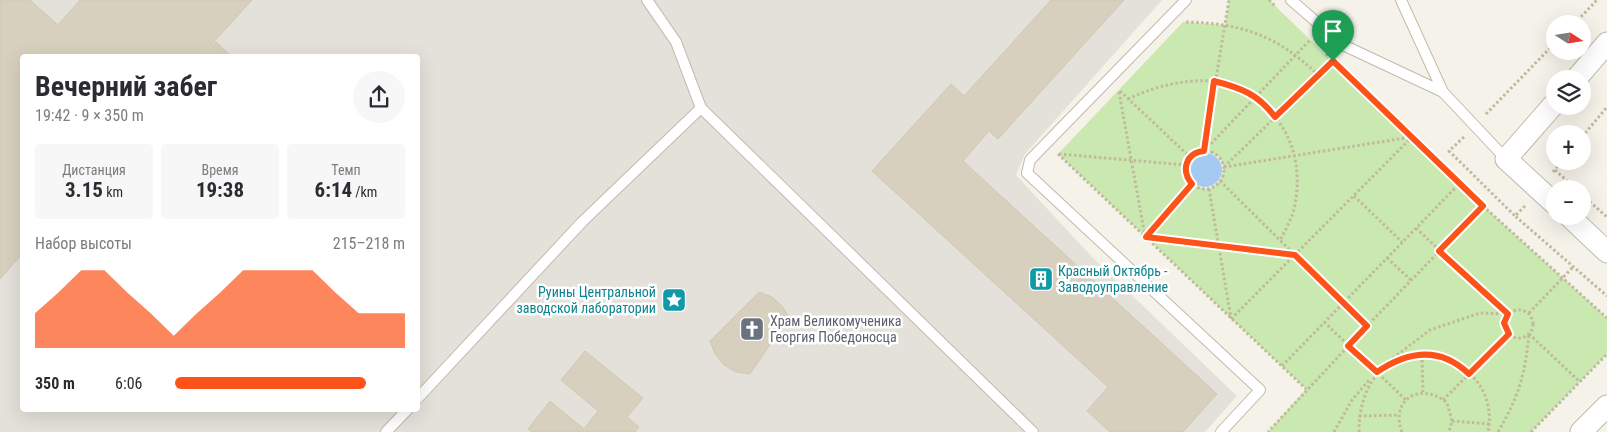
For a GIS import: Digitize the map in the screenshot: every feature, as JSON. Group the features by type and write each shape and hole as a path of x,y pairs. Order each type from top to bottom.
{"street":[{"path":"1584,70 1607,43"},
{"path":"1546,113 1506,159 1546,196"},
{"path":"1578,225 1607,252"},
{"path":"1581,432 1605,411"}],"lane":[{"path":"647,0 676,42 701,108 1034,432"},
{"path":"1186,0 1030,160 1027,173 1260,390 1221,432"},
{"path":"1291,0 1343,45 1443,92"},
{"path":"1401,0 1443,92 1506,159"},
{"path":"420,396 582,222 701,108"},
{"path":"386,432 405,412"}],"path":[{"path":"1204,151 1214,81 1230,0"},
{"path":"1269,0 1283,13"},
{"path":"1582,15 1597,0"},
{"path":"1183,22 1225,25 1255,33 1296,54 1318,75"},
{"path":"1303,33 1316,45"},
{"path":"1204,151 1310,40"},
{"path":"1322,50 1483,206 1607,318"},
{"path":"1546,52 1449,151 1515,216 1607,296"},
{"path":"1209,189 1220,181 1224,167 1333,61"},
{"path":"1128,99 1152,87 1193,80 1214,81 1241,88 1267,105 1286,133 1294,155 1298,183 1293,214 1280,241"},
{"path":"1146,237 1118,89 1190,157"},
{"path":"1591,126 1607,107"},
{"path":"1224,167 1412,137"},
{"path":"1231,319 1412,137"},
{"path":"1209,189 1192,184 1186,177 1186,166 1190,157 1204,151 1218,156 1224,167"},
{"path":"1186,166 1058,154 1306,389"},
{"path":"1555,170 1566,180"},
{"path":"1220,181 1367,326"},
{"path":"1282,366 1460,183"},
{"path":"1146,237 1192,184"},
{"path":"1209,189 1231,319"},
{"path":"1354,196 1402,242"},
{"path":"1515,216 1546,198"},
{"path":"1591,203 1607,217"},
{"path":"1268,432 1306,389 1483,206"},
{"path":"1416,228 1508,314"},
{"path":"1146,237 1295,255"},
{"path":"1387,258 1411,280"},
{"path":"1529,314 1573,267"},
{"path":"1498,432 1515,403 1525,370 1529,334 1533,322 1529,314 1516,309 1508,314 1504,323 1509,334 1520,338 1529,334"},
{"path":"1334,432 1352,400 1377,372 1400,351 1430,330 1480,313 1508,314"},
{"path":"1324,322 1406,400"},
{"path":"1444,400 1509,334"},
{"path":"1529,334 1580,382"},
{"path":"1531,432 1607,354"},
{"path":"1422,355 1423,392"},
{"path":"1359,432 1359,416 1365,391 1377,372 1396,360 1422,355 1440,356 1461,366 1477,381 1488,401 1490,424 1488,432"},
{"path":"1402,432 1399,415 1406,400 1423,392 1432,393 1444,400 1451,412 1452,421 1449,432"},
{"path":"1359,416 1399,415"},
{"path":"1452,421 1490,424"}],"shaded area":[{"path":"0,0 1162,0 1025,154 1016,175 1093,258 1237,396 1205,432 0,432"}],"green space":[{"path":"1229,0 1269,0 1483,206 1607,318 1607,354 1531,432 1268,432 1306,389 1058,154 1183,22 1225,25","holes":["1204,151 1218,156 1224,167 1220,181 1209,189 1197,187 1186,177 1189,160 1195,154"]}],"water":[{"path":"1205,153 1217,158 1222,170 1217,182 1205,187 1193,182 1188,170 1193,158"}],"building":[{"path":"0,0 30,0 58,25 80,0 252,0 203,54 20,54 20,256 0,279"},
{"name":"Красный Октябрь - Заводоуправление","path":"1051,0 1124,0 998,139 989,131 963,161 1217,394 1183,432 1110,432 1087,411 1108,387 872,171 951,84 964,96"},
{"path":"216,42 229,54 205,54"},
{"name":"Храм Великомученика Георгия Победоносца","path":"759,292 772,297 782,306 789,317 750,374 736,372 724,365 715,354 710,341"},
{"path":"585,351 643,398 627,417 639,427 635,432 532,432 528,429 550,401 584,429 598,411 561,380"}],"place":[{"name":"Красный Октябрь - Заводоуправление","path":"1041,279"},
{"name":"Руины Центральной заводской лаборатории","path":"674,300"},
{"name":"Храм Великомученика Георгия Победоносца","path":"752,329"}],"route":[{"path":"1333,61 1483,206 1439,251 1508,314 1504,323 1509,334 1469,374 1461,366 1440,356 1418,354 1396,360 1377,372 1348,346 1367,326 1295,255 1146,237 1192,184 1186,177 1186,166 1193,154 1204,151 1214,81 1241,88 1267,105 1275,117 1333,61"}]}
